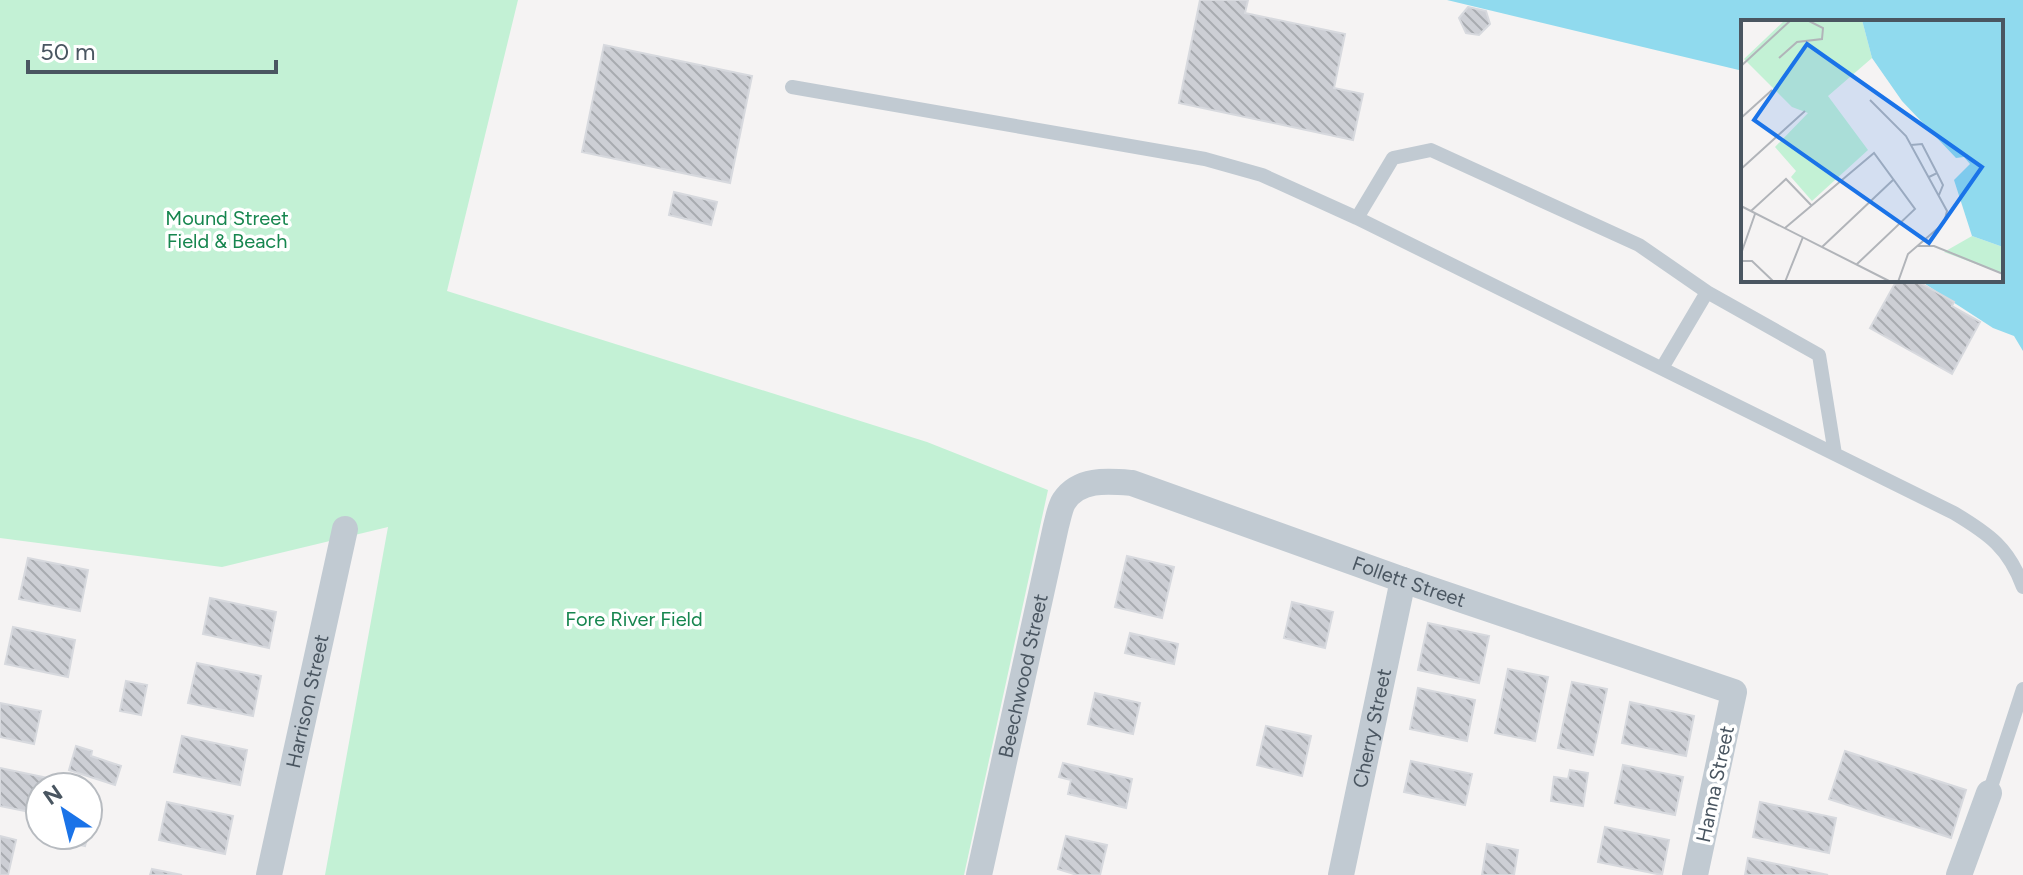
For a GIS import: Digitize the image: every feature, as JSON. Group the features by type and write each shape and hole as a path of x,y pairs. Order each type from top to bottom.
{"street":[{"name":"Follett Street","path":"1082,484 1106,481 1132,483 1403,580 1734,692"},
{"name":"Beechwood Street","path":"979,875 1056,526 1064,501 1082,484"},
{"name":"Harrison Street","path":"269,875 345,529"},
{"name":"Cherry Street","path":"1341,875 1403,580"},
{"name":"Hanna Street","path":"1695,875 1734,692"},
{"path":"1959,875 1989,793"}],"lane":[{"path":"792,87 1205,159 1262,175 1357,218 1954,513 1990,535 2015,564 2023,587"},
{"path":"1357,218 1393,158 1431,150 1639,245 1707,292 1819,355 1835,454"},
{"path":"1662,368 1707,292"},
{"path":"1989,793 2023,689"}],"green space":[{"path":"0,0 518,0 447,291 927,442 1048,490 964,875 325,875 388,527 222,567 0,538"}],"water":[{"path":"1447,0 2023,0 2023,351 2014,336 1993,328 1922,282 2003,282 2003,20 1741,20 1741,71"}],"building":[{"path":"1200,0 1248,0 1245,13 1345,34 1334,88 1363,94 1353,140 1179,103"},
{"path":"1468,7 1486,11 1490,24 1479,35 1466,33 1459,18"},
{"path":"604,45 752,76 730,183 582,152"},
{"path":"674,192 717,202 711,225 669,215"},
{"path":"1896,282 1919,282 1954,302 1952,306 1980,322 1952,374 1870,328"},
{"path":"1127,556 1174,567 1162,618 1115,607"},
{"path":"28,558 88,570 80,611 19,599"},
{"path":"210,598 276,612 269,648 203,634"},
{"path":"1292,602 1333,612 1325,648 1284,638"},
{"path":"1428,623 1489,636 1479,683 1418,670"},
{"path":"13,627 75,640 68,677 5,664"},
{"path":"1130,633 1178,644 1174,664 1125,653"},
{"path":"197,663 261,676 253,716 188,703"},
{"path":"1508,669 1548,677 1535,741 1495,733"},
{"path":"126,681 147,685 141,715 120,711"},
{"path":"1572,682 1607,689 1593,755 1558,748"},
{"path":"1418,688 1475,700 1467,741 1410,729"},
{"path":"1095,693 1140,703 1133,734 1088,724"},
{"path":"1630,702 1694,716 1686,756 1622,743"},
{"path":"0,703 41,711 34,744 0,737"},
{"path":"1266,726 1311,736 1302,776 1257,765"},
{"path":"182,736 247,750 240,785 174,772"},
{"path":"76,746 92,751 91,756 121,766 115,785 104,781 104,771 69,770"},
{"path":"1845,751 1966,790 1951,838 1829,799"},
{"path":"1411,761 1472,774 1465,805 1404,792"},
{"path":"1063,763 1132,779 1126,808 1068,794 1071,780 1059,777"},
{"path":"1623,765 1683,777 1675,815 1615,803"},
{"path":"0,768 24,773 24,811 0,806"},
{"path":"1570,770 1588,773 1583,806 1551,801 1554,777 1568,779"},
{"path":"167,802 233,816 225,854 159,840"},
{"path":"1760,802 1836,818 1829,853 1753,837"},
{"path":"1605,827 1669,840 1662,875 1598,862"},
{"path":"0,836 16,840 8,875 0,875"},
{"path":"1066,836 1107,845 1100,875 1077,875 1058,869"},
{"path":"1487,844 1518,850 1514,875 1482,875"},
{"path":"1748,858 1828,875 1745,875"},
{"path":"152,869 182,875 150,875"}],"park label":[{"name":"Mound Street Field & Beach","path":"227,230"},
{"name":"Fore River Field","path":"634,619"}]}
